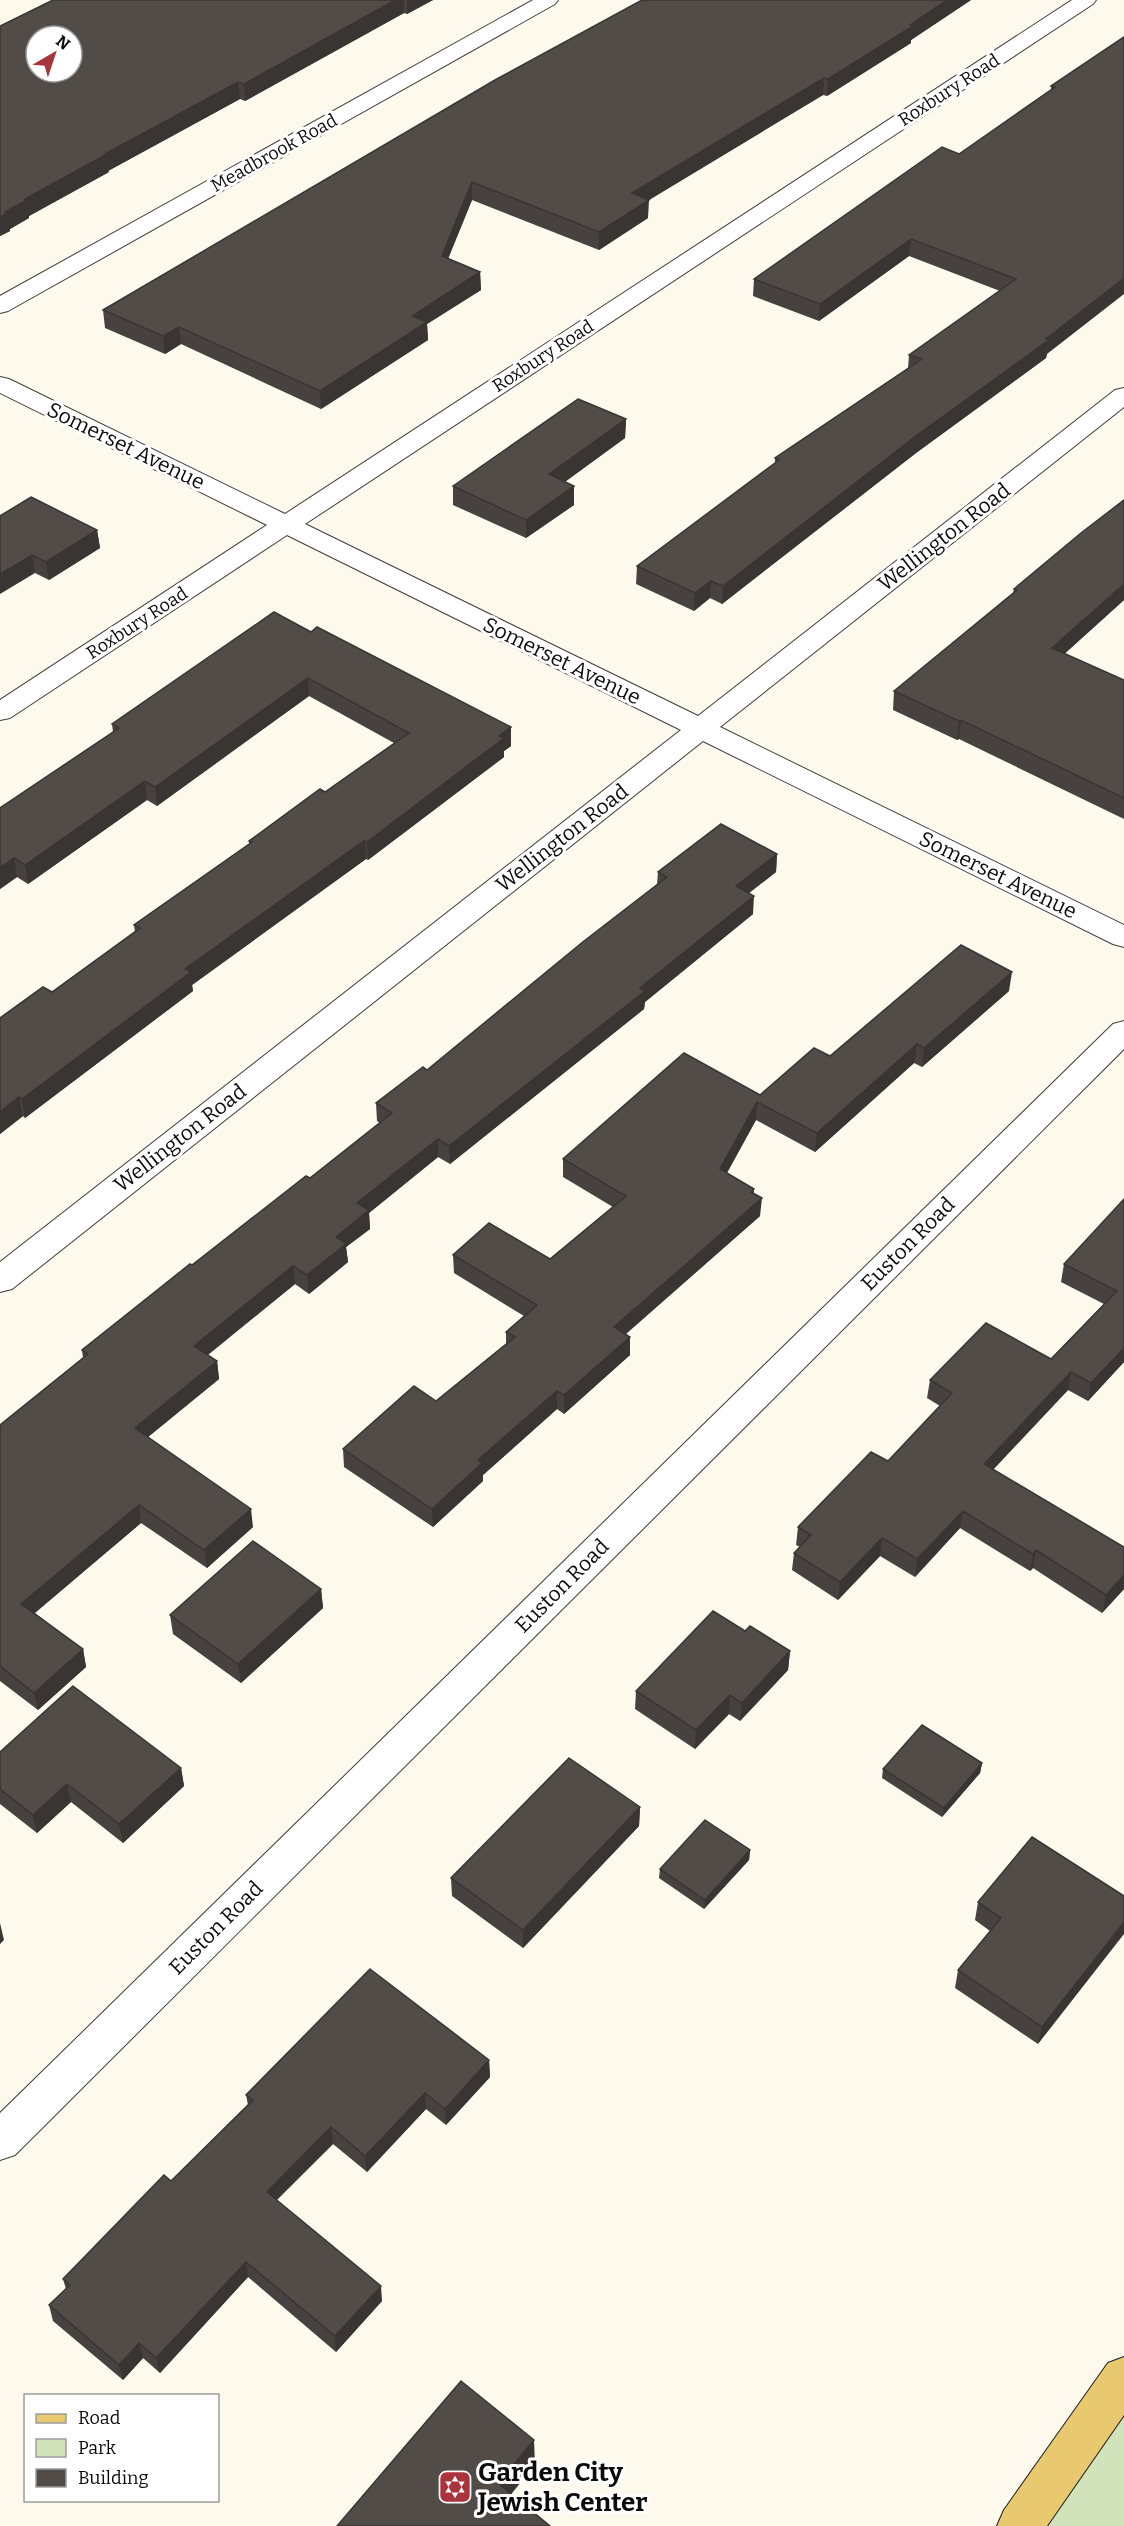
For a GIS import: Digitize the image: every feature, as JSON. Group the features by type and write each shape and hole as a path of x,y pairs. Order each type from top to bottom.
{"main road":[{"path":"1020,2526 1124,2379"}],"street":[{"name":"Meadbrook Road","path":"0,306 548,0"},
{"name":"Roxbury Road","path":"0,712 1086,0"},
{"name":"Somerset Avenue","path":"0,384 1124,937"},
{"name":"Wellington Road","path":"0,1280 1124,395"},
{"name":"Euston Road","path":"0,2141 1124,1031"}],"green space":[{"path":"1124,2402 1124,2526 1037,2526"}],"building":[{"path":"53,0 395,0 244,84 238,82 105,154 107,154 25,199 27,200 0,217 0,26"},
{"path":"642,0 947,0 910,25 913,26 828,79 824,78 632,193 649,200 599,232 472,182 442,256 480,272 412,316 427,322 320,391 179,327 163,336 103,310 495,80"},
{"path":"1124,37 1124,278 1046,339 1049,340 917,435 723,586 711,581 695,593 637,566 779,460 775,458 922,359 909,355 1016,279 911,239 820,304 754,279 942,147 959,154 1055,87 1051,86"},
{"path":"578,399 626,419 549,474 574,486 526,520 453,486"},
{"path":"31,497 97,530 46,562 32,555 0,574 0,516"},
{"path":"1124,500 1124,584 1052,648 1124,680 1124,798 961,720 894,691 1017,590 1014,589 1081,533"},
{"path":"274,612 311,632 317,627 511,727 499,736 504,738 367,842 365,840 185,969 191,972 22,1099 19,1097 0,1112 0,1018 43,987 52,992 140,928 134,925 252,842 249,841 320,789 325,792 409,733 308,678 155,787 145,781 25,865 14,858 0,868 0,808 119,728 112,724"},
{"path":"721,824 777,854 736,886 754,896 640,988 645,991 449,1146 438,1139 357,1203 369,1210 336,1237 346,1244 307,1275 293,1266 194,1346 217,1361 135,1428 251,1509 204,1550 139,1505 21,1604 83,1649 34,1693 0,1666 0,1425 88,1354 82,1350 190,1264 192,1265 306,1176 310,1178 392,1113 376,1103 423,1067 427,1070 584,941 667,877 658,872"},
{"path":"961,945 1012,972 924,1048 917,1044 817,1133 757,1102 720,1169 754,1189 751,1192 762,1198 614,1327 630,1337 564,1395 557,1391 478,1460 482,1463 432,1509 343,1449 414,1386 436,1401 515,1337 506,1332 537,1305 453,1255 489,1223 550,1259 626,1196 563,1159 684,1053 760,1095 814,1048 830,1056"},
{"path":"1124,1199 1124,1348 1091,1383 1071,1372 984,1464 1124,1547 1124,1575 1106,1595 1036,1550 1033,1554 963,1511 917,1559 882,1538 840,1582 794,1553 811,1535 798,1527 871,1452 888,1461 952,1393 930,1380 986,1323 1051,1359 1117,1291 1064,1264"},
{"path":"253,1541 321,1589 238,1664 170,1615"},
{"path":"713,1611 745,1631 750,1626 790,1651 742,1703 730,1695 696,1730 636,1691"},
{"path":"73,1686 181,1768 119,1824 67,1784 33,1815 0,1789 0,1752"},
{"path":"922,1725 982,1763 944,1808 883,1769"},
{"path":"569,1758 640,1807 523,1930 451,1878"},
{"path":"705,1820 750,1850 705,1900 660,1869"},
{"path":"1032,1837 1124,1896 1124,1922 1042,2027 958,1970 1001,1918 978,1902"},
{"path":"370,1969 489,2060 445,2109 425,2093 365,2156 331,2127 267,2192 381,2286 335,2336 246,2262 156,2358 139,2343 119,2365 49,2305 70,2285 63,2279 164,2175 171,2181 253,2100 246,2095"},
{"name":"Garden City Jewish Center","path":"461,2381 534,2440 498,2483 550,2526 337,2526"}],"place":[{"name":"Garden City Jewish Center","path":"455,2487"}]}
